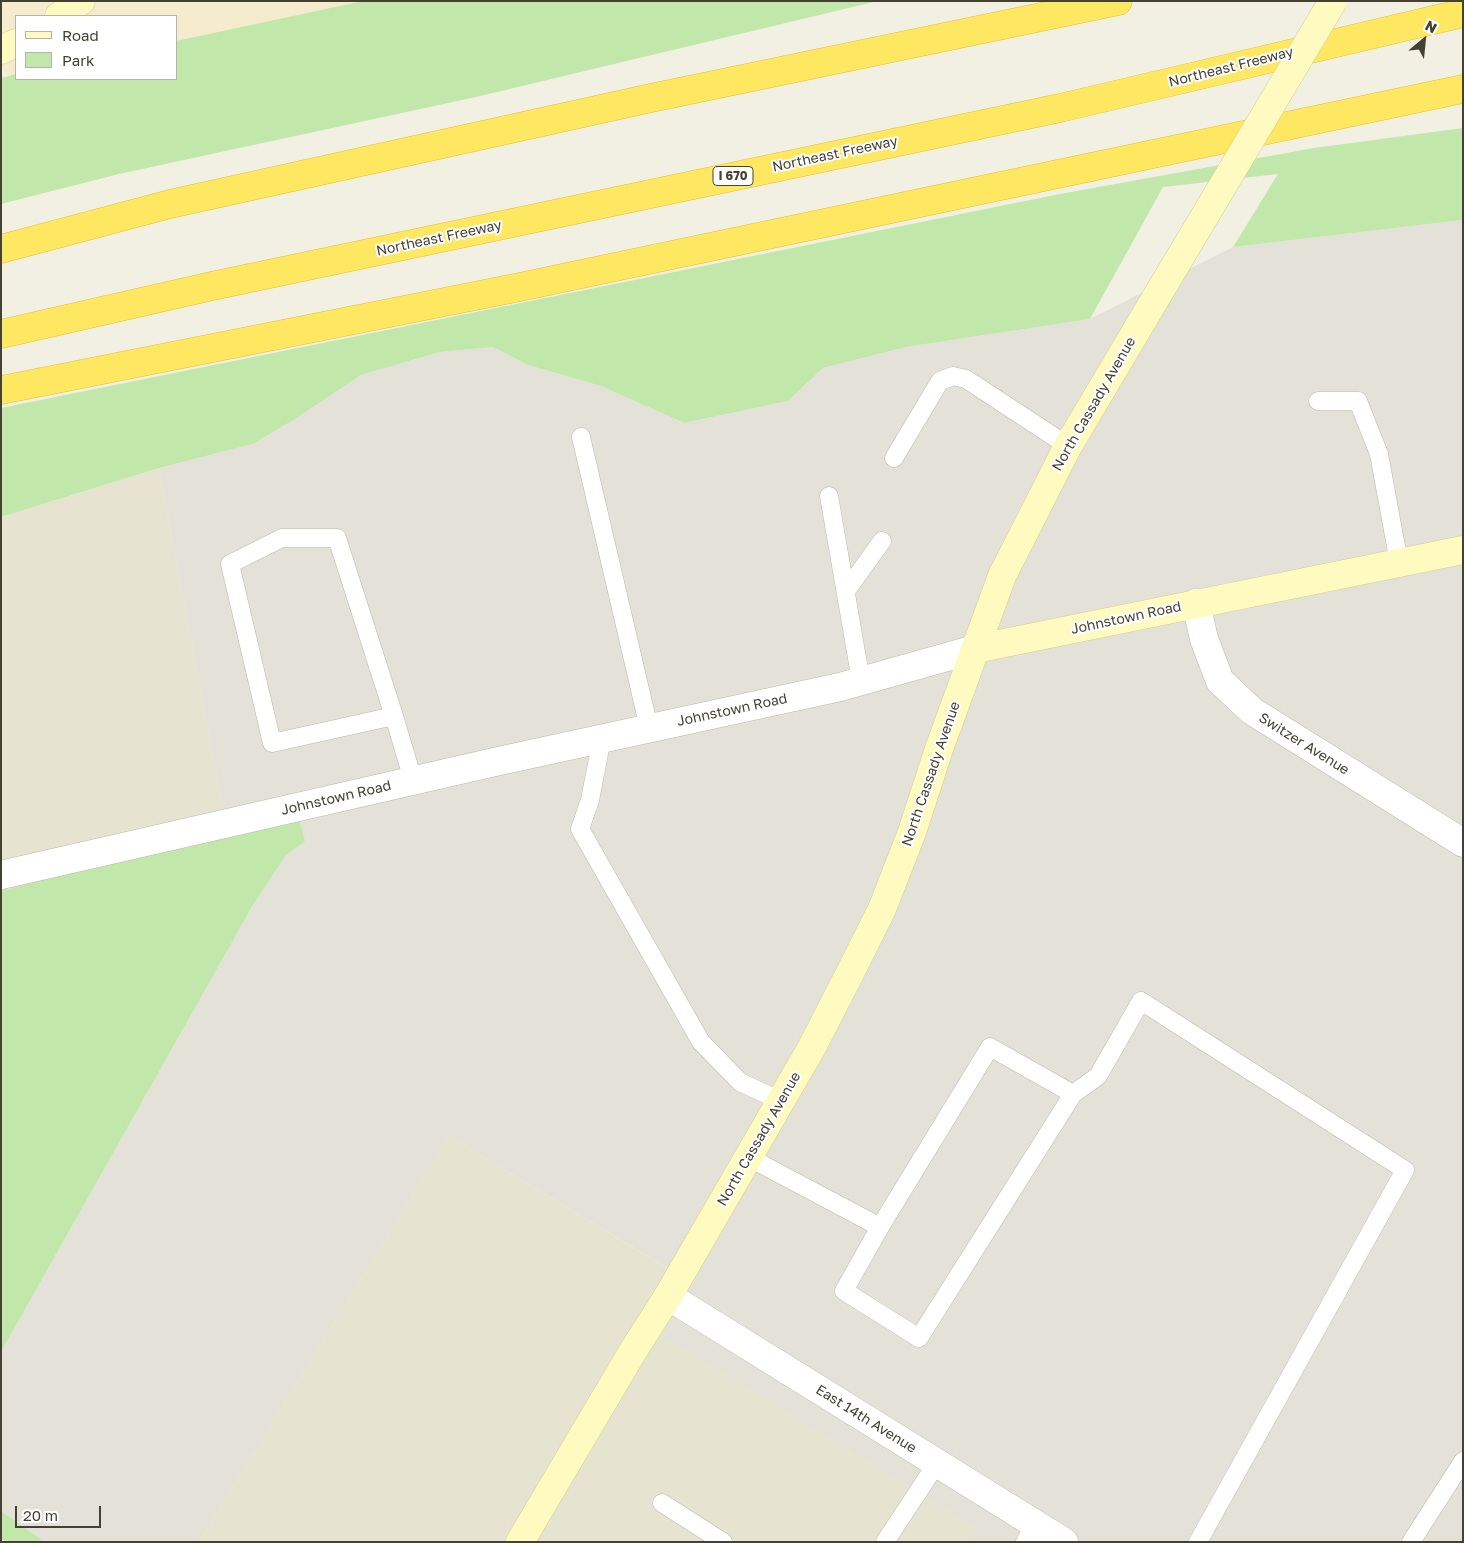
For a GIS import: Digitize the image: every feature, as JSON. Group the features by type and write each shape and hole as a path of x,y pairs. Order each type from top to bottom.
{"highway":[{"path":"1,249 170,204 670,94 1118,1"},
{"name":"Northeast Freeway","path":"1,334 241,280 1060,108 1463,13"},
{"path":"1,390 505,290 1463,89"},
{"path":"1415,100 1463,97"}],"main road":[{"path":"60,15 81,1"},
{"name":"North Cassady Avenue","path":"520,1542 633,1351 668,1296 812,1047 882,909 912,832 1002,576 1068,446 1333,1"},
{"path":"1,50 15,43"},
{"name":"Johnstown Road","path":"975,649 1463,550"}],"street":[{"name":"Switzer Avenue","path":"1196,603 1204,639 1220,681 1252,711 1463,844"},
{"name":"Johnstown Road","path":"1,875 413,780 862,681 975,649"},
{"name":"East 14th Avenue","path":"668,1296 937,1463 1030,1533 1064,1542"}],"lane":[{"path":"894,458 940,381 953,376 966,379 1068,446"},
{"path":"1318,401 1358,401 1379,454 1399,563"},
{"path":"581,437 649,728"},
{"path":"828,496 862,681"},
{"path":"394,716 272,744 230,564 282,538 337,538 394,716 413,780"},
{"path":"846,591 882,541"},
{"path":"602,738 590,800 580,829 701,1042 740,1082 781,1101"},
{"path":"1073,1094 990,1047 880,1227 844,1291 919,1338 1073,1094 1098,1076 1141,1001 1405,1170 1198,1542"},
{"path":"748,1157 880,1227"},
{"path":"1410,1542 1463,1461"},
{"path":"885,1542 937,1463"},
{"path":"662,1503 723,1542"}],"shaded area":[{"path":"1,1 363,1 178,41 178,15 15,15 15,74 8,76 1,65"},
{"path":"1463,220 1463,1542 970,1542 977,1529 649,1327 679,1275 449,1136 199,1542 45,1542 1,1511 1,1352 253,905 286,855 305,840 227,829 159,468 253,444 295,419 361,375 440,352 493,347 528,365 601,386 684,423 788,401 823,368 906,347 1090,319 1233,247"},
{"path":"159,468 227,829 1,891 1,517"},
{"path":"449,1136 680,1276 650,1327 977,1529 970,1542 199,1542"}],"green space":[{"path":"363,1 878,1 476,97 119,174 1,204 1,78 15,74 15,80 178,80 178,41"},
{"path":"1463,128 1463,220 1233,247 1278,174 1163,187 1090,319 906,347 823,368 788,401 684,423 601,386 528,365 493,347 440,352 361,375 295,419 253,444 159,468 1,517 1,408 1060,194 1314,148"},
{"path":"298,816 305,841 286,855 253,905 1,1352 1,891 227,829"},
{"path":"1,1511 45,1542 6,1542 1,1539"}]}
